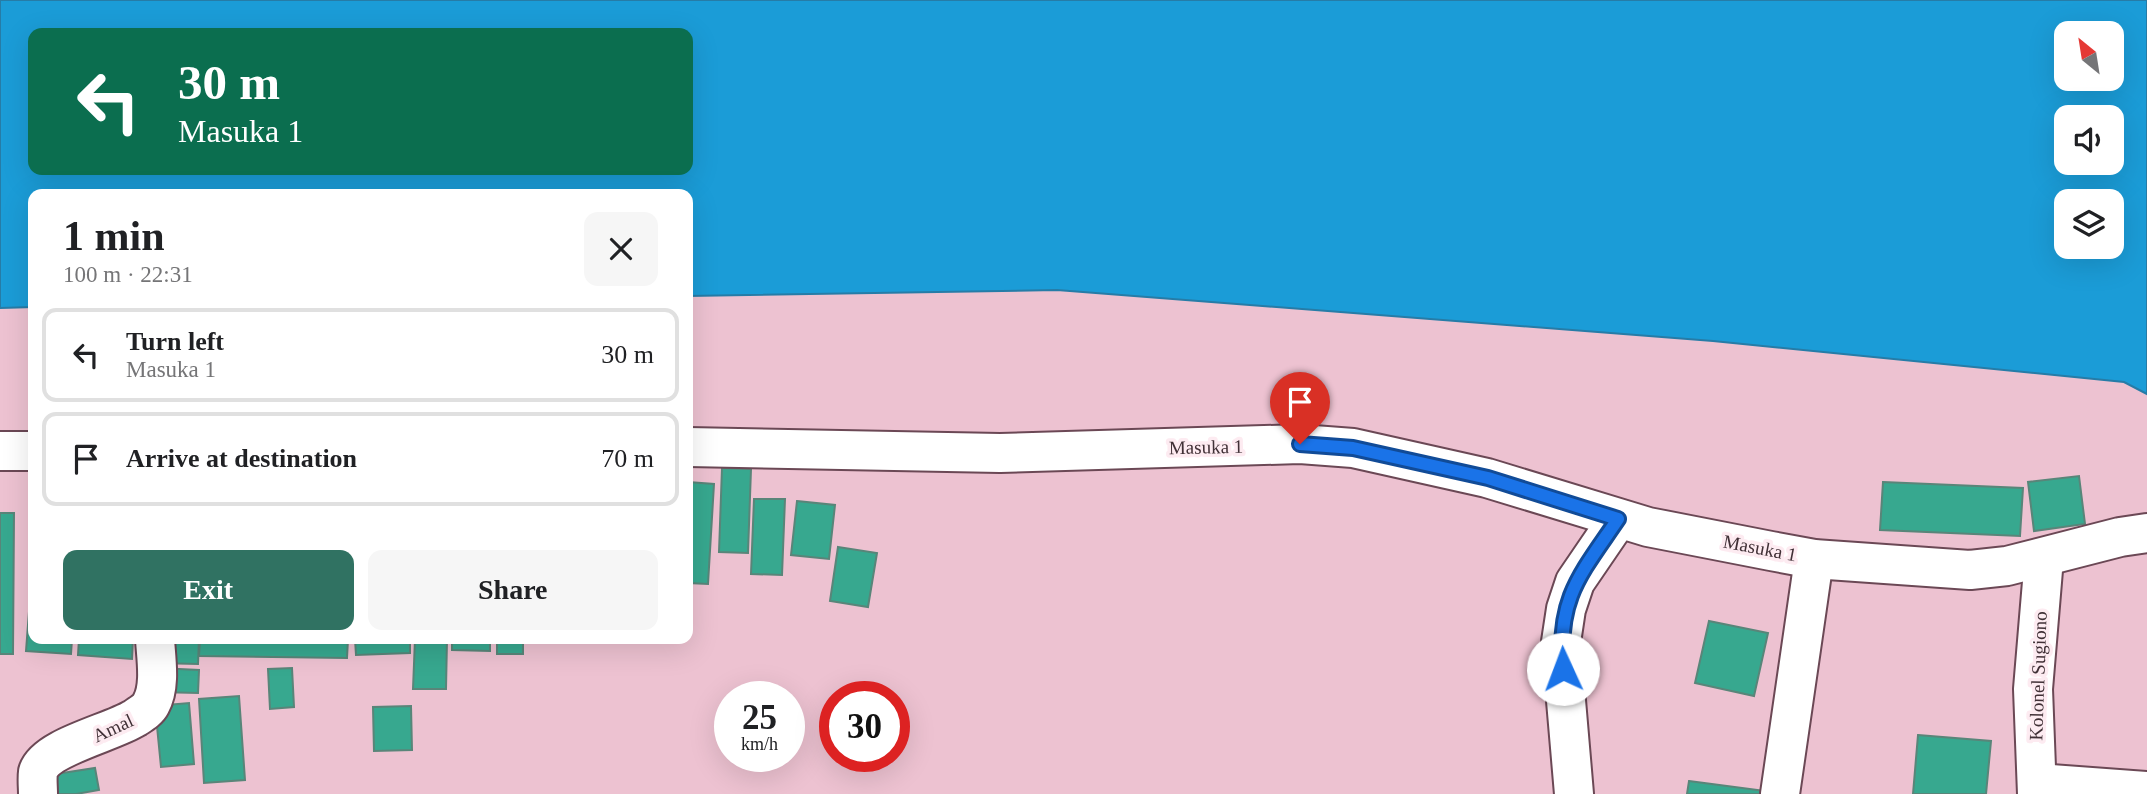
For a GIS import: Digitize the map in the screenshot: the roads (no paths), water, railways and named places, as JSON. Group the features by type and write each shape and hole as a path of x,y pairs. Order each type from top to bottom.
{"street":[{"name":"Masuka 1","path":"693,447 1000,453 1300,444 1353,448 1488,478 1618,519 1814,559 1970,570 2007,566 2120,537 2147,533"},
{"path":"0,450 28,451"},
{"path":"1574,794 1561,642 1566,609 1576,582 1618,519"},
{"name":"Kolonel Sugiono","path":"2037,789 2033,689 2044,558"},
{"path":"1780,794 1814,559"},
{"name":"Amal","path":"38,794 39,770 48,758 60,749 120,728 143,713 152,703 156,676 155,644"},
{"path":"2037,789 2147,791"}],"water":[{"path":"0,0 2147,0 2147,394 2124,382 1713,341 1057,290 693,296 693,189 28,189 28,307 0,308"}]}
